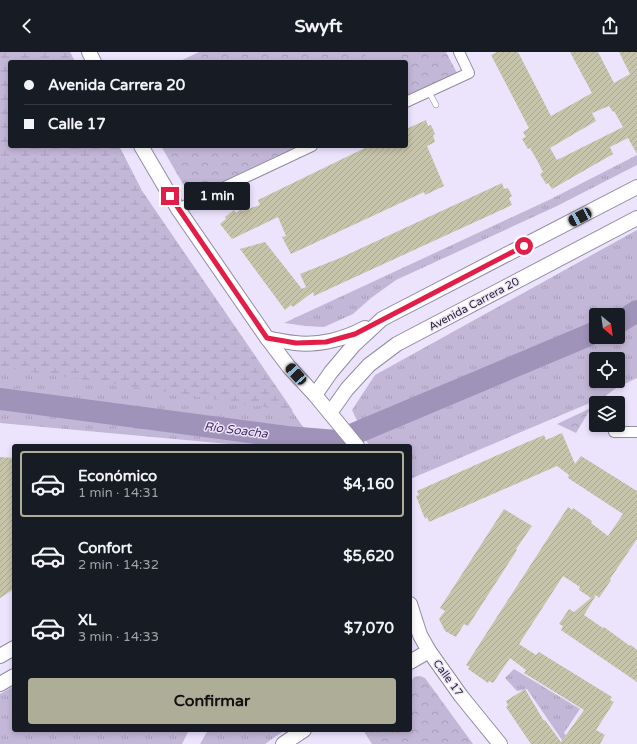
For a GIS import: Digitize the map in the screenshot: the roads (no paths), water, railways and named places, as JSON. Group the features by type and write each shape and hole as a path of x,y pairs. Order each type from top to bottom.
{"street":[{"path":"408,101 469,73 459,52"},
{"path":"142,148 178,209 267,338 288,367 315,395 355,444"},
{"path":"178,209 308,148"},
{"path":"267,338 296,343 326,342 355,334 637,188"},
{"name":"Avenida Carrera 20","path":"330,413 347,389 369,365 397,344 637,218"},
{"path":"315,395 331,372 353,346 382,319"},
{"path":"625,432 637,432"},
{"name":"Calle 17","path":"412,610 420,635 429,651 461,696 500,744"},
{"path":"0,656 12,649"},
{"path":"412,661 429,651"},
{"path":"0,684 12,677"},
{"path":"283,744 301,732"}],"lane":[{"path":"429,92 436,105"}],"waterway":[{"name":"Río Soacha","path":"625,319 637,311"},
{"name":"Río Soacha","path":"0,399 287,437 337,441 589,335"}]}
